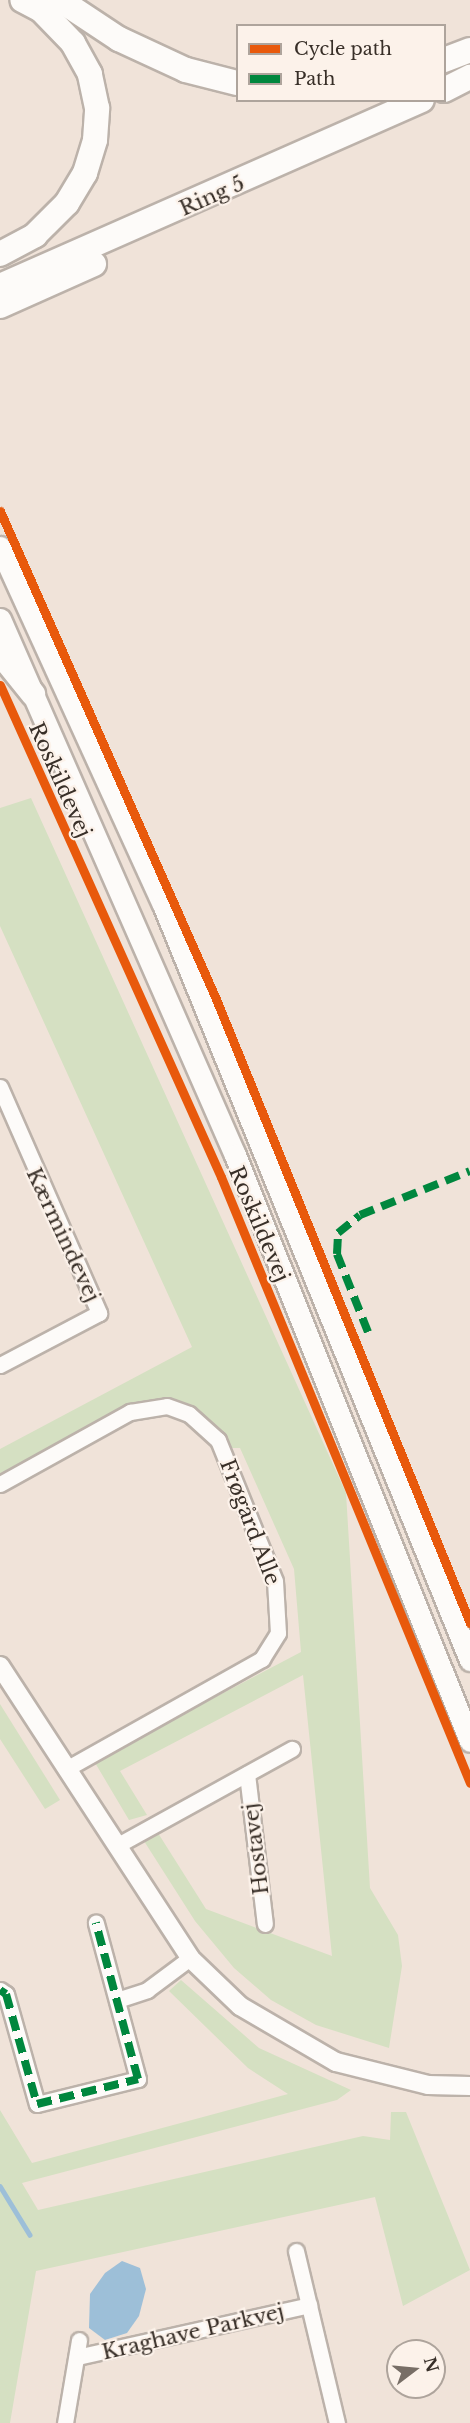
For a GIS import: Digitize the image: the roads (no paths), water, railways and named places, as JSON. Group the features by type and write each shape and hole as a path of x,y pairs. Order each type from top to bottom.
{"highway":[{"path":"0,254 35,235 67,203 85,173 95,140 97,108 90,74 73,43 41,10 22,0"},
{"path":"60,0 119,39 166,62 236,83"},
{"path":"446,59 470,50"},
{"path":"446,89 470,77"},
{"name":"Ring 5","path":"0,286 346,137 418,102"},
{"path":"0,306 289,175 346,137"},
{"path":"0,653 33,694"}],"main road":[{"name":"Roskildevej","path":"0,547 163,904 470,1660"},
{"name":"Roskildevej","path":"0,619 235,1155 470,1741"}],"street":[{"name":"Kærmindevej","path":"0,1087 99,1312 0,1365"},
{"name":"Frøgård Alle","path":"0,1484 130,1412 167,1406 189,1414 218,1440 275,1581 278,1633 262,1659 66,1768"},
{"path":"0,1666 190,1958 259,2019 336,2062 428,2085 470,2086"},
{"name":"Hostavej","path":"116,1846 292,1749"},
{"name":"Hostavej","path":"248,1774 265,1924"},
{"path":"0,1990 6,1994 37,2104 138,2079 96,1923"},
{"path":"117,2000 147,1990 190,1958"},
{"name":"Kraghave Parkvej","path":"296,2251 337,2423"},
{"name":"Kraghave Parkvej","path":"76,2357 309,2304"},
{"name":"Kraghave Parkvej","path":"65,2423 79,2340"}],"water":[{"path":"122,2261 140,2268 146,2289 139,2316 127,2333 105,2340 89,2328 90,2294 105,2273"}],"waterway":[{"path":"0,2186 30,2235"}]}
